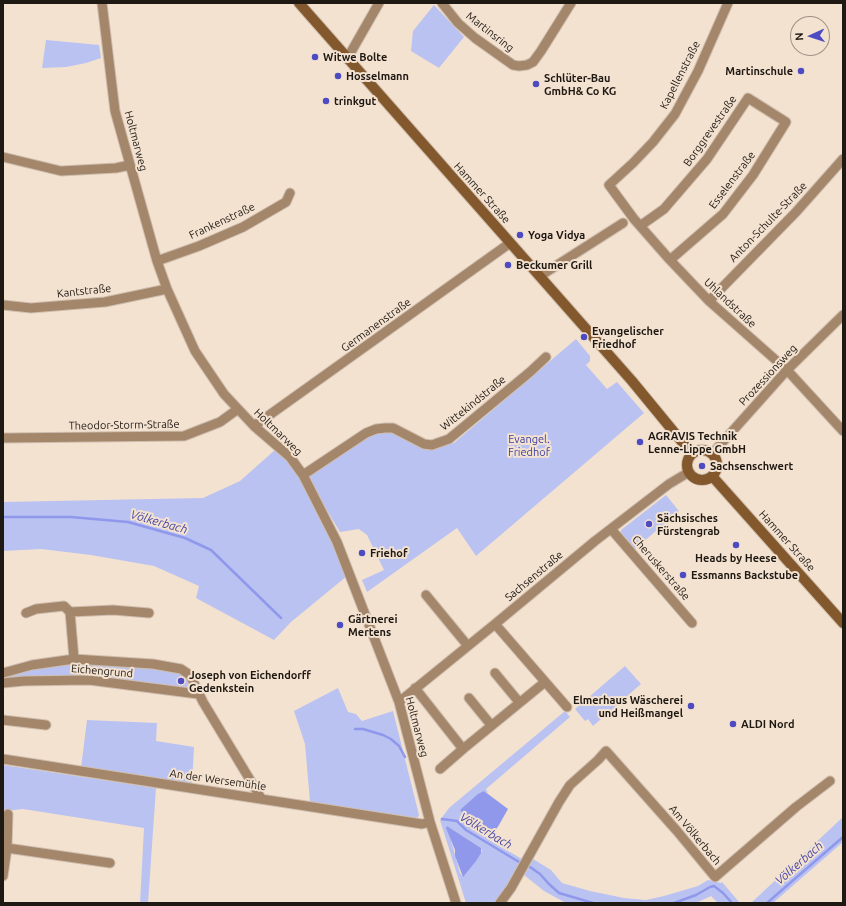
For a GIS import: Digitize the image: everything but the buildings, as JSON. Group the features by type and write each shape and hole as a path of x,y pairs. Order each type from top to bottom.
{"main road":[{"name":"Hammer Straße","path":"298,3 540,276 692,454"},
{"path":"701,450 712,454 717,466 712,476 704,480 695,478 689,472 687,462 692,454 701,450"},
{"name":"Hammer Straße","path":"712,476 843,623"}],"street":[{"name":"Holtmarweg","path":"102,3 115,111 157,261 167,289 195,351 224,394 254,426 290,457 303,475 340,548 399,702 430,822 456,903"},
{"path":"347,58 379,3"},
{"name":"Martinsring","path":"442,3 458,23 476,38 513,65 519,66 527,65 533,62 571,3"},
{"name":"Kapellenstraße","path":"609,185 653,142 676,114 698,71 728,3"},
{"name":"Esselenstraße","path":"670,260 723,214 753,174 786,122 748,98"},
{"name":"Borggrevestraße","path":"640,226 664,209 707,159 748,98"},
{"path":"3,157 61,171 116,168 130,165"},
{"name":"Anton-Schulte-Straße","path":"709,301 796,212 843,159"},
{"name":"Uhlandstraße","path":"609,185 640,226 670,260 709,301 787,370 843,431"},
{"name":"Frankenstraße","path":"157,261 199,246 244,227 286,202 290,193"},
{"path":"540,276 623,223"},
{"name":"Germanenstraße","path":"254,426 510,243"},
{"name":"Kantstraße","path":"3,306 31,308 105,302 167,289"},
{"name":"Prozessionsweg","path":"712,454 787,370 843,314"},
{"name":"Wittekindstraße","path":"303,475 366,433 376,429 393,428 424,444 432,445 449,439 546,357"},
{"name":"Theodor-Storm-Straße","path":"3,438 184,436 220,422 238,409"},
{"name":"Sachsenstraße","path":"399,702 595,540 669,484 689,472"},
{"name":"Cheruskerstraße","path":"611,529 692,623"},
{"path":"426,595 468,646"},
{"path":"26,614 36,609 64,606 70,612 113,610 149,613"},
{"name":"Eichengrund","path":"70,612 74,659"},
{"path":"495,624 567,707"},
{"name":"Eichengrund","path":"3,673 32,665 74,659 153,664 181,669 190,675 198,694 261,798"},
{"path":"495,673 520,702"},
{"name":"Eichengrund","path":"3,683 24,681 89,680 198,694"},
{"path":"440,769 491,725 545,682"},
{"path":"415,688 463,749"},
{"path":"469,698 491,725"},
{"path":"3,720 46,725"},
{"name":"Am Völkerbach","path":"502,902 570,785 606,751 677,831 715,877 796,807 830,781"},
{"name":"An der Wersemühle","path":"3,759 149,783 261,798 422,824 430,822"},
{"path":"3,876 7,848 8,814"},
{"path":"7,848 110,863"}],"green space":[{"path":"434,5 464,37 439,68 411,51 413,31"},
{"path":"46,40 99,45 101,58 66,67 42,68"},
{"name":"Evangel. Friedhof","path":"576,339 590,356 590,361 586,365 607,389 617,382 644,413 476,556 457,528 367,592 362,580 384,570 367,535 359,529 340,532 308,476 378,431 387,431 415,444 436,447 454,443"},
{"path":"276,449 302,477 347,576 291,622 274,640 196,598 199,586 154,566 91,555 41,549 3,551 3,502 203,498 240,481"},
{"path":"666,495 679,511 635,549 621,533 621,530"},
{"path":"81,663 144,666 182,673 192,689 132,683 3,682 3,675 37,667"},
{"path":"625,666 641,684 593,726 588,719 585,721 575,709"},
{"path":"338,688 348,712 356,714 362,721 393,711 419,815 418,817 415,818 310,802 305,744 294,711"},
{"path":"565,711 570,717 486,789 488,793 484,791 465,816 489,836 492,835 489,840 522,859 509,883 495,903 466,903 440,820 449,808","holes":["447,826 481,848 482,851 463,876 460,873"]},
{"path":"87,720 157,723 156,741 194,747 192,784 81,768"},
{"path":"3,765 156,788 148,903 140,903 144,828 23,809 5,811 3,816"},
{"path":"843,817 843,842 773,903 751,903"},
{"path":"533,859 551,870 562,883 590,891 624,898 646,900 698,886 708,880 722,882 740,903 718,903 711,896 696,903 566,903 544,891 524,875"}],"water":[{"path":"484,791 508,809 492,835 489,836 460,810 478,794"},
{"path":"447,826 481,848 481,853 463,877 455,856 455,850 446,828"}],"waterway":[{"name":"Völkerbach","path":"3,517 71,517 128,522 185,538 211,550 281,618"},
{"name":"Völkerbach","path":"355,729 363,729 391,739 399,746 405,757"},
{"name":"Völkerbach","path":"442,819 457,821 466,830 519,862"},
{"name":"Völkerbach","path":"767,903 843,837"},
{"name":"Völkerbach","path":"530,867 540,874 559,893 593,903"},
{"name":"Völkerbach","path":"674,903 696,895 714,886 732,903"}],"place":[{"name":"Witwe Bolte","path":"315,57"},
{"name":"Martinschule","path":"801,71"},
{"name":"Hosselmann","path":"338,76"},
{"name":"Schlüter-Bau GmbH& Co KG","path":"536,84"},
{"name":"trinkgut","path":"326,101"},
{"name":"Yoga Vidya","path":"520,235"},
{"name":"Beckumer Grill","path":"508,265"},
{"name":"Evangelischer Friedhof","path":"584,337"},
{"name":"AGRAVIS Technik Lenne-Lippe GmbH","path":"640,442"},
{"name":"Sachsenschwert","path":"702,466"},
{"name":"Sächsisches Fürstengrab","path":"649,524"},
{"name":"Heads by Heese","path":"736,545"},
{"name":"Friehof","path":"362,553"},
{"name":"Essmanns Backstube","path":"683,575"},
{"name":"Gärtnerei Mertens","path":"340,625"},
{"name":"Joseph von Eichendorff Gedenkstein","path":"181,681"},
{"name":"Elmerhaus Wäscherei und Heißmangel","path":"691,706"},
{"name":"ALDI Nord","path":"733,724"}]}
